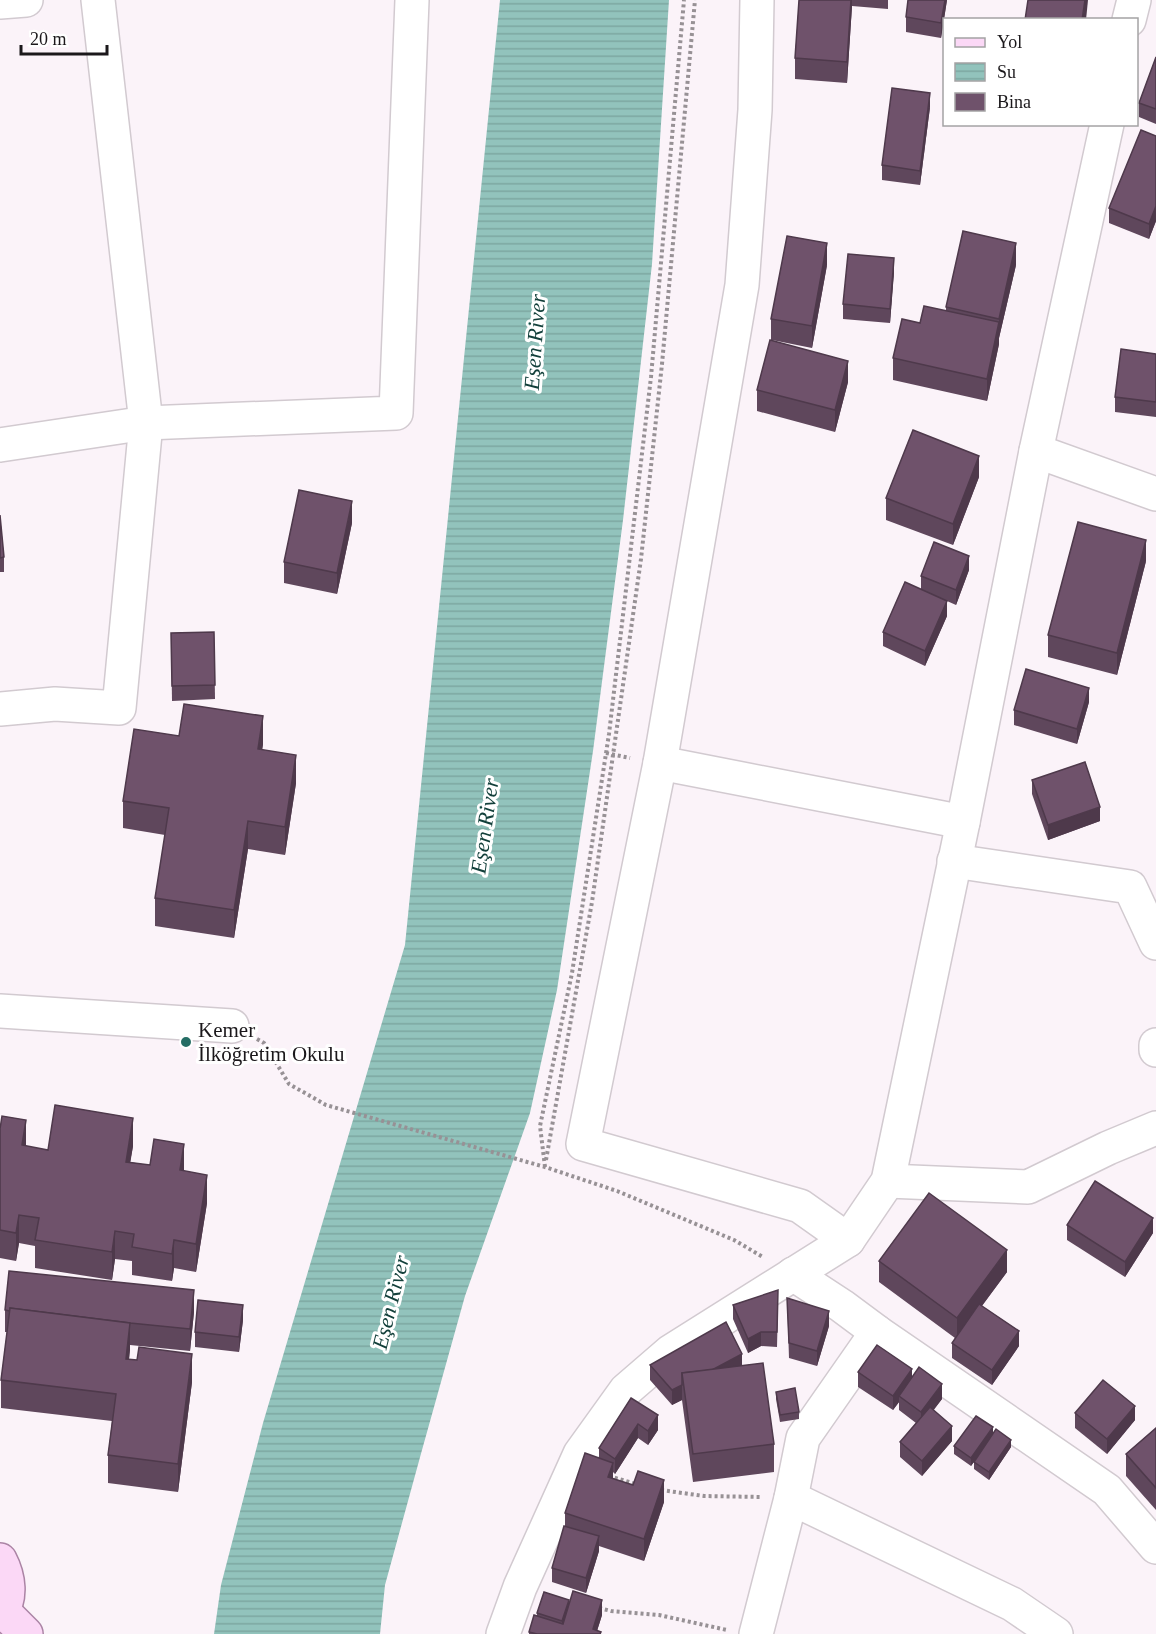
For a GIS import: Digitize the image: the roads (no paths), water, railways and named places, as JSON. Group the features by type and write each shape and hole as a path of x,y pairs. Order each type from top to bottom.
{"main road":[{"path":"0,1560 8,1577 8,1594 1,1613 26,1634"}],"street":[{"path":"0,2 26,0"},
{"path":"0,709 55,704 119,708 147,423 98,0"},
{"path":"0,445 147,423 396,413 412,0"},
{"path":"757,0 755,110 742,285 660,763 582,1144 800,1206 848,1240"},
{"path":"1130,18 1134,0"},
{"path":"1152,0 1156,3"},
{"path":"503,1634 520,1587 580,1454 626,1390 670,1352 848,1240 888,1181 963,822 1036,452 1107,126"},
{"path":"1036,452 1156,494"},
{"path":"660,763 963,822"},
{"path":"954,861 1130,887 1156,943"},
{"path":"0,1011 232,1026"},
{"path":"1156,1045 1156,1050"},
{"path":"888,1181 1028,1187 1108,1148 1156,1128"},
{"path":"793,1274 1107,1490 1156,1547"},
{"path":"745,1633 790,1498 802,1438 877,1332"},
{"path":"790,1498 1012,1604 1056,1634"}],"water":[{"name":"Eşen River","path":"500,0 669,0 652,264 623,520 593,751 557,990 530,1113 465,1296 422,1450 385,1585 380,1634 214,1634 221,1585 263,1423 405,945"}],"place":[{"name":"Kemer İlköğretim Okulu","path":"186,1042"}]}
